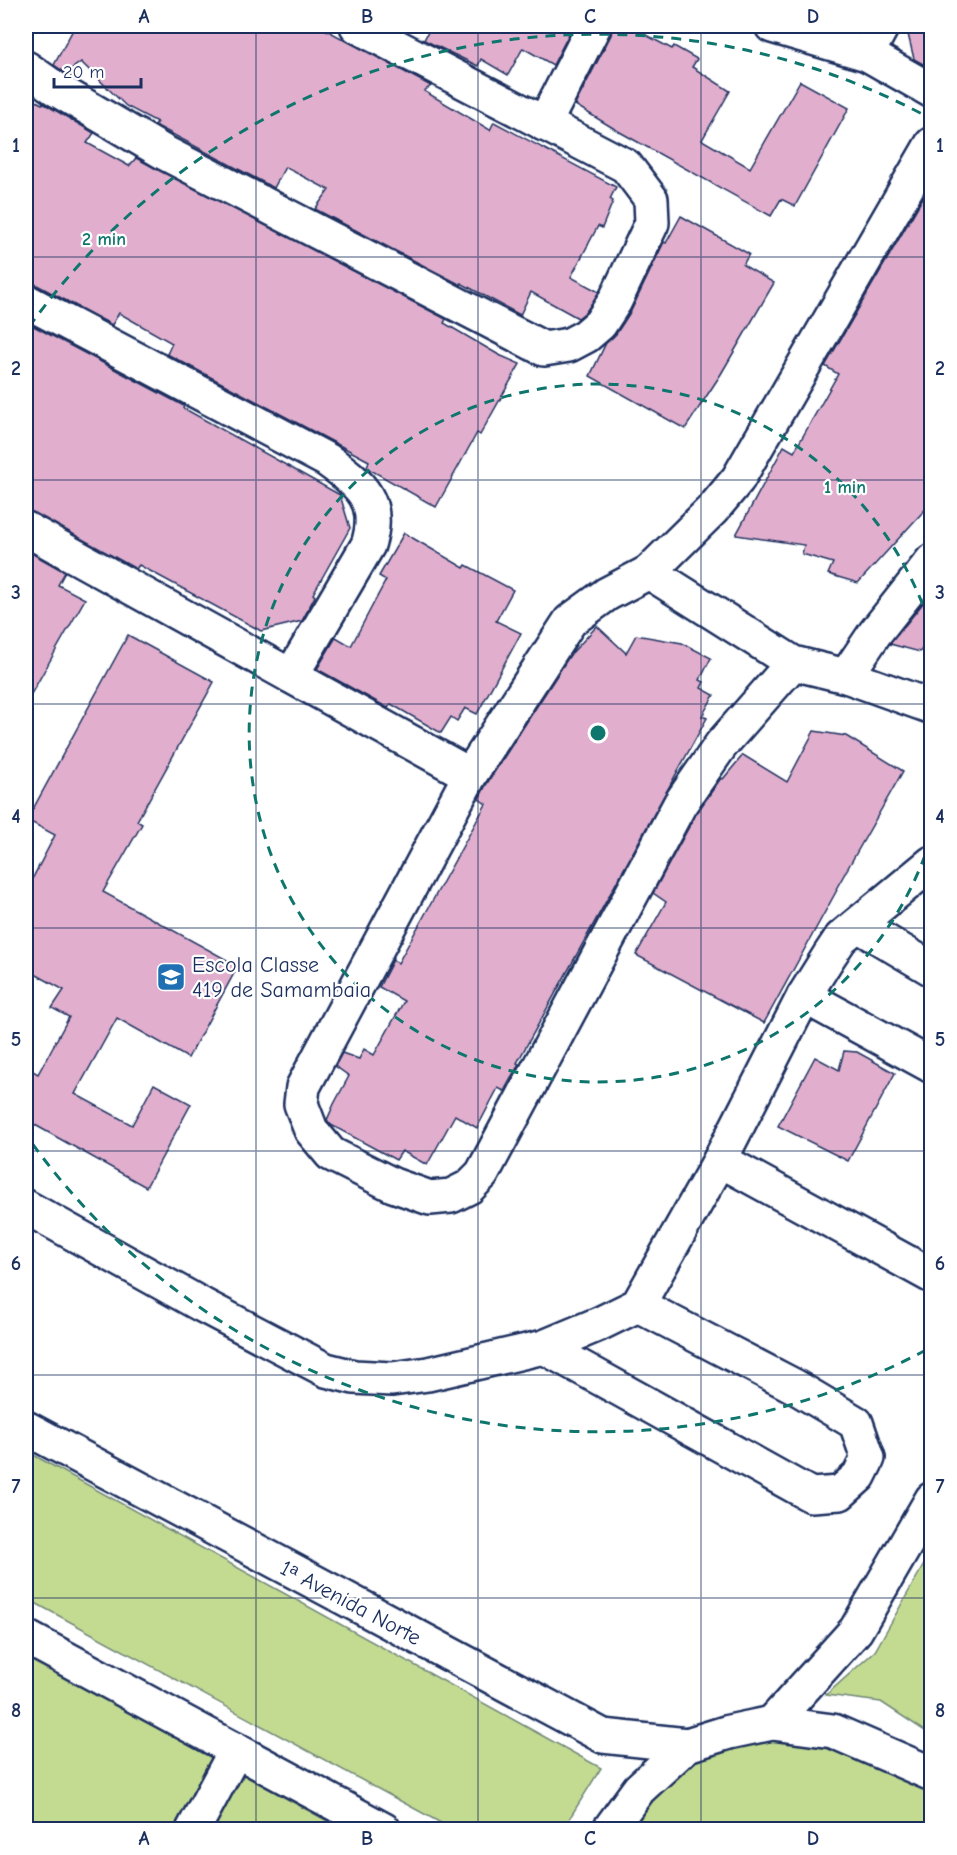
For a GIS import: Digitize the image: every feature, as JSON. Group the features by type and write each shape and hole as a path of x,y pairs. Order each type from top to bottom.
{"street":[{"path":"26,68 56,89 165,153 544,349 569,345 586,336 600,324 615,301 652,223 651,199 626,166 357,26"},
{"path":"544,123 594,26"},
{"path":"772,26 867,54 932,91"},
{"path":"867,54 882,26"},
{"path":"793,663 721,746 680,804 494,1156 482,1174 460,1193 430,1198 393,1185 331,1154 311,1130 301,1104 303,1087 470,775 570,621 607,594 649,572 713,509 738,479 932,144"},
{"path":"26,301 327,460 350,476 364,492 371,503 374,517 373,532 368,546 291,676"},
{"path":"26,529 470,775"},
{"path":"846,676 875,633 932,561"},
{"path":"649,572 793,663 846,676 932,707"},
{"path":"26,1207 202,1305 326,1370 354,1377 392,1379 428,1374 544,1347 638,1305 720,1160 804,996 841,938 932,863"},
{"path":"858,925 932,969"},
{"path":"804,996 932,1065"},
{"path":"720,1160 932,1276"},
{"path":"544,1347 811,1495 840,1492 859,1476 868,1458 855,1424 795,1386 638,1305"},
{"name":"1ᵃ Avenida Norte","path":"26,1428 603,1736 687,1745"},
{"path":"772,1723 856,1630 932,1499"},
{"path":"26,1637 384,1830"},
{"path":"609,1830 639,1789 687,1745 729,1732 772,1723 833,1731 932,1774"},
{"path":"193,1830 236,1750"}],"green space":[{"path":"26,1451 601,1768 565,1829 452,1829 26,1598"},
{"path":"931,1552 932,1735 881,1702 826,1695 875,1651"},
{"path":"26,1656 342,1829 26,1829"},
{"path":"773,1734 841,1740 903,1769 931,1796 931,1829 620,1830 650,1789 707,1751"}],"building":[{"path":"75,26 319,26 431,86 424,91 490,130 494,122 616,187 610,199 613,201 602,228 598,226 571,277 599,292 586,312 578,318 531,292 520,315 315,209 329,190 285,167 274,188 155,125 157,122 126,106 81,62 66,73 54,65"},
{"path":"431,26 573,26 553,65 523,48 508,75 481,59 478,66 424,40"},
{"path":"613,26 629,26 672,49 674,46 697,59 692,67 730,91 702,140 750,168 800,81 849,108 795,206 781,199 771,216 575,105 611,35"},
{"path":"906,26 932,26 932,69 914,59"},
{"path":"32,99 94,133 87,143 129,166 136,158 446,319 444,323 499,355 520,364 480,435 477,433 436,507 367,468 369,461 167,354 172,343 119,313 112,325 35,284 26,282 26,112"},
{"path":"932,182 932,502 858,583 828,574 833,563 802,554 804,545 736,535 784,446 794,452 838,374 825,366"},
{"path":"681,216 749,254 743,265 774,283 721,374 685,429 590,376 606,343 616,334 631,311 664,242 666,243"},
{"path":"26,322 184,406 183,408 340,495 350,528 313,594 315,596 302,621 261,631 139,565 136,569 26,510"},
{"path":"404,533 464,568 466,565 513,590 496,621 521,633 477,714 465,708 457,721 451,717 441,733 391,704 388,708 317,669 336,637 351,646 386,580 379,576"},
{"path":"26,550 65,572 58,585 85,599 26,703"},
{"path":"932,592 932,631 920,652 890,644"},
{"path":"597,626 626,653 636,635 682,643 711,658 700,680 704,682 701,688 714,695 702,716 707,718 517,1063 519,1064 504,1091 498,1088 477,1128 455,1115 427,1165 402,1151 396,1160 331,1125 327,1120 349,1076 335,1066 342,1053 359,1059 364,1049 374,1055 404,1001 379,987 393,960 398,963 486,804 479,799 486,785 570,655"},
{"path":"128,635 214,682 137,821 142,824 103,892 238,966 188,1058 117,1018 75,1094 132,1125 154,1084 191,1104 146,1187 26,1120 26,1067 38,1074 69,1017 52,1008 64,990 26,969 26,891 55,835 27,820"},
{"path":"814,731 846,736 903,771 764,1023 636,955 666,902 653,893 696,814 721,778 723,779 743,755 787,782"},
{"path":"844,1051 857,1052 895,1073 848,1161 778,1126 815,1057 839,1070"}],"place":[{"name":"Escola Classe 419 de Samambaia","path":"171,977"}]}
